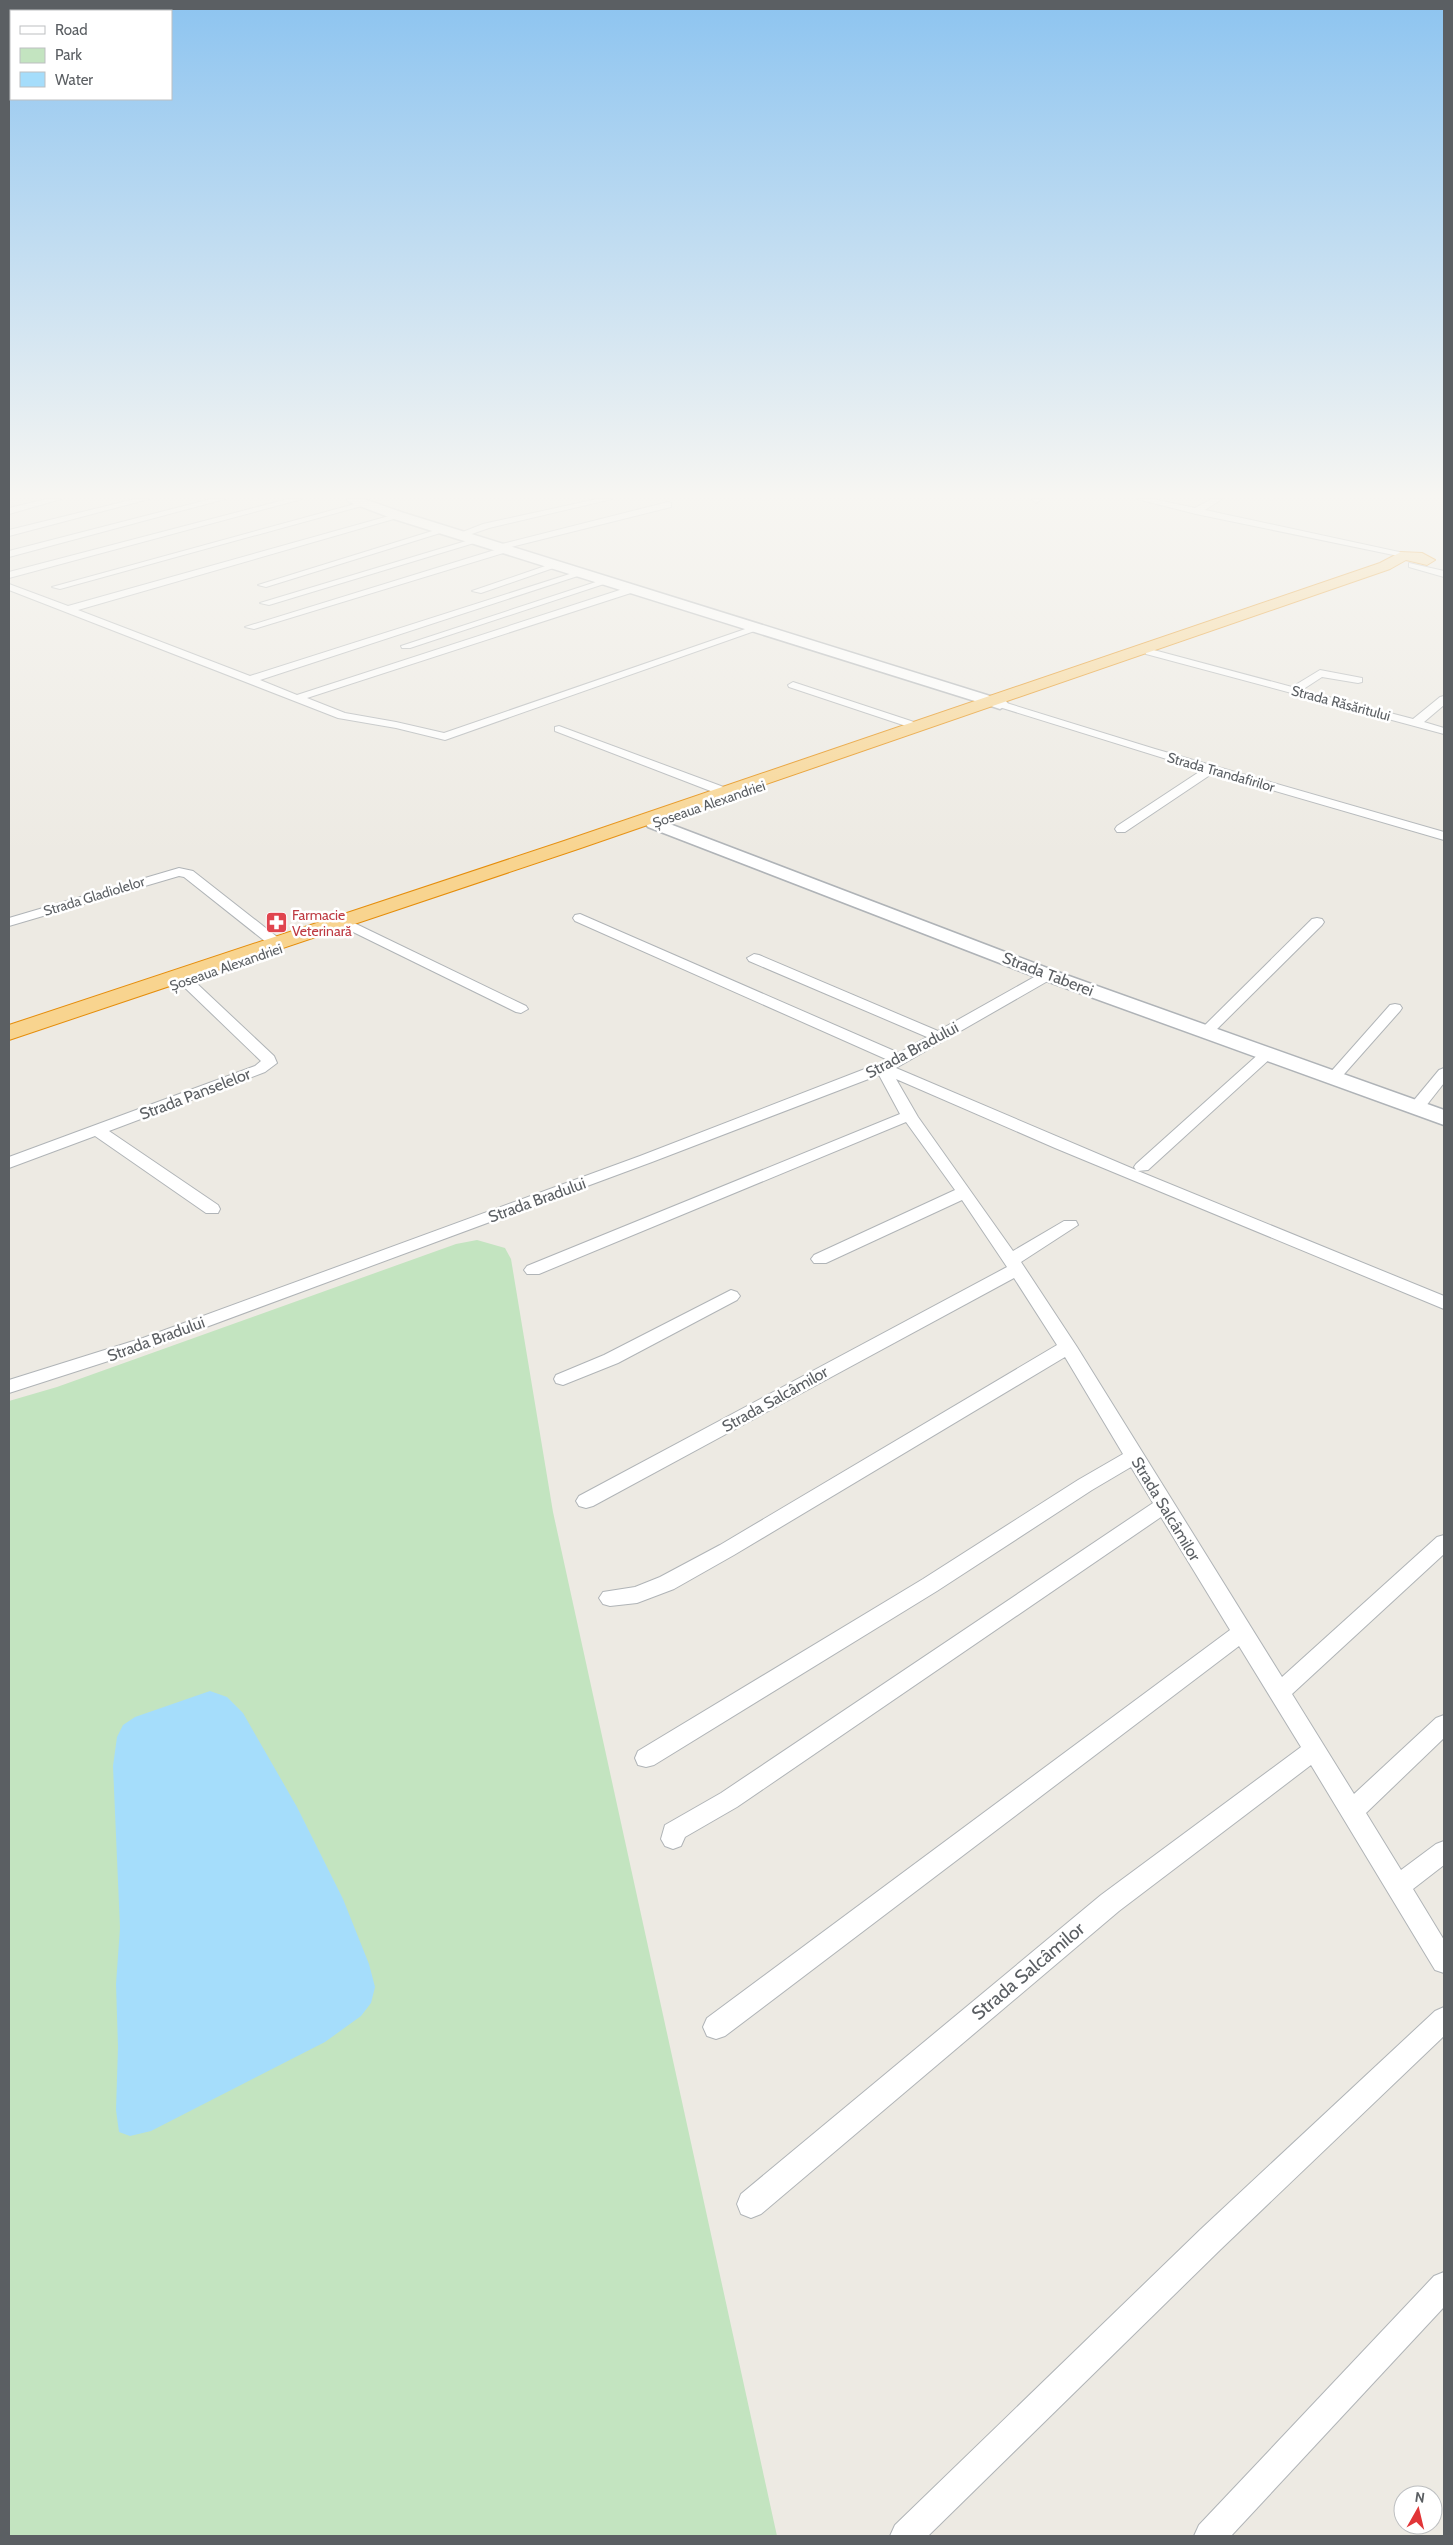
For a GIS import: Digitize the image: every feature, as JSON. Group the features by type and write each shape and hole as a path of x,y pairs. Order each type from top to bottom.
{"highway":[{"name":"Șoseaua Alexandriei","path":"9,1040 654,823 1243,618"},
{"name":"Șoseaua Alexandriei","path":"9,1033 726,792 916,726 995,703 1247,618"}],"street":[{"path":"87,618 342,716 396,725 445,738 758,628"},
{"path":"250,628 282,618"},
{"path":"250,680 443,618"},
{"path":"406,646 494,618"},
{"path":"297,698 544,618"},
{"path":"725,618 995,703"},
{"name":"Strada Răsăritului","path":"1150,652 1444,730"},
{"path":"1294,690 1320,673 1358,680"},
{"path":"793,685 916,726"},
{"path":"1416,723 1444,699"},
{"name":"Strada Trandafirilor","path":"995,703 1211,769 1444,836"},
{"path":"559,729 726,792"},
{"path":"1121,829 1211,769"},
{"name":"Strada Taberei","path":"654,823 1048,975 1444,1118"},
{"name":"Strada Gladiolelor","path":"9,922 179,872 188,874 276,943"},
{"path":"580,918 891,1063 1061,1146 1444,1303"},
{"path":"352,926 521,1009"},
{"path":"1210,1034 1317,928"},
{"path":"754,958 939,1037"},
{"name":"Strada Bradului","path":"9,1387 149,1342 628,1166 891,1063 1048,975"},
{"name":"Strada Panselelor","path":"9,1163 260,1069 269,1063 269,1059 186,981"},
{"path":"1333,1078 1395,1008"},
{"path":"1142,1167 1267,1054"},
{"name":"Strada Salcâmilor","path":"891,1063 889,1080 910,1115 965,1192 1068,1347 1163,1506 1399,1886 1444,1962"},
{"path":"1416,1108 1444,1073"},
{"path":"534,1270 910,1115"},
{"path":"98,1131 212,1208"},
{"path":"820,1259 965,1192"},
{"path":"1014,1265 1070,1225"},
{"name":"Strada Salcâmilor","path":"586,1501 1014,1265"},
{"path":"563,1379 611,1358 730,1296"},
{"path":"610,1598 637,1595 667,1583 869,1467 1068,1347"},
{"path":"646,1758 930,1586 1085,1485 1134,1457"},
{"path":"672,1839 673,1832 737,1794 1163,1506"},
{"path":"1279,1693 1444,1542"},
{"path":"716,2027 1241,1633"},
{"path":"1352,1811 1444,1724"},
{"name":"Strada Salcâmilor","path":"751,2204 1110,1903 1314,1750"},
{"path":"1399,1886 1444,1851"},
{"path":"906,2536 1211,2239 1444,2019"},
{"path":"1210,2536 1444,2286"}],"green space":[{"path":"477,1240 505,1248 511,1259 553,1512 777,2536 9,2536 9,1401 57,1387 456,1244"}],"water":[{"path":"210,1691 227,1697 243,1713 297,1807 343,1899 369,1964 375,1987 371,2003 361,2016 325,2042 151,2131 130,2136 119,2132 116,2110 118,2047 116,1984 120,1928 113,1766 117,1737 123,1725 135,1717"}],"place":[{"name":"Farmacie Veterinară","path":"276,923"}]}
